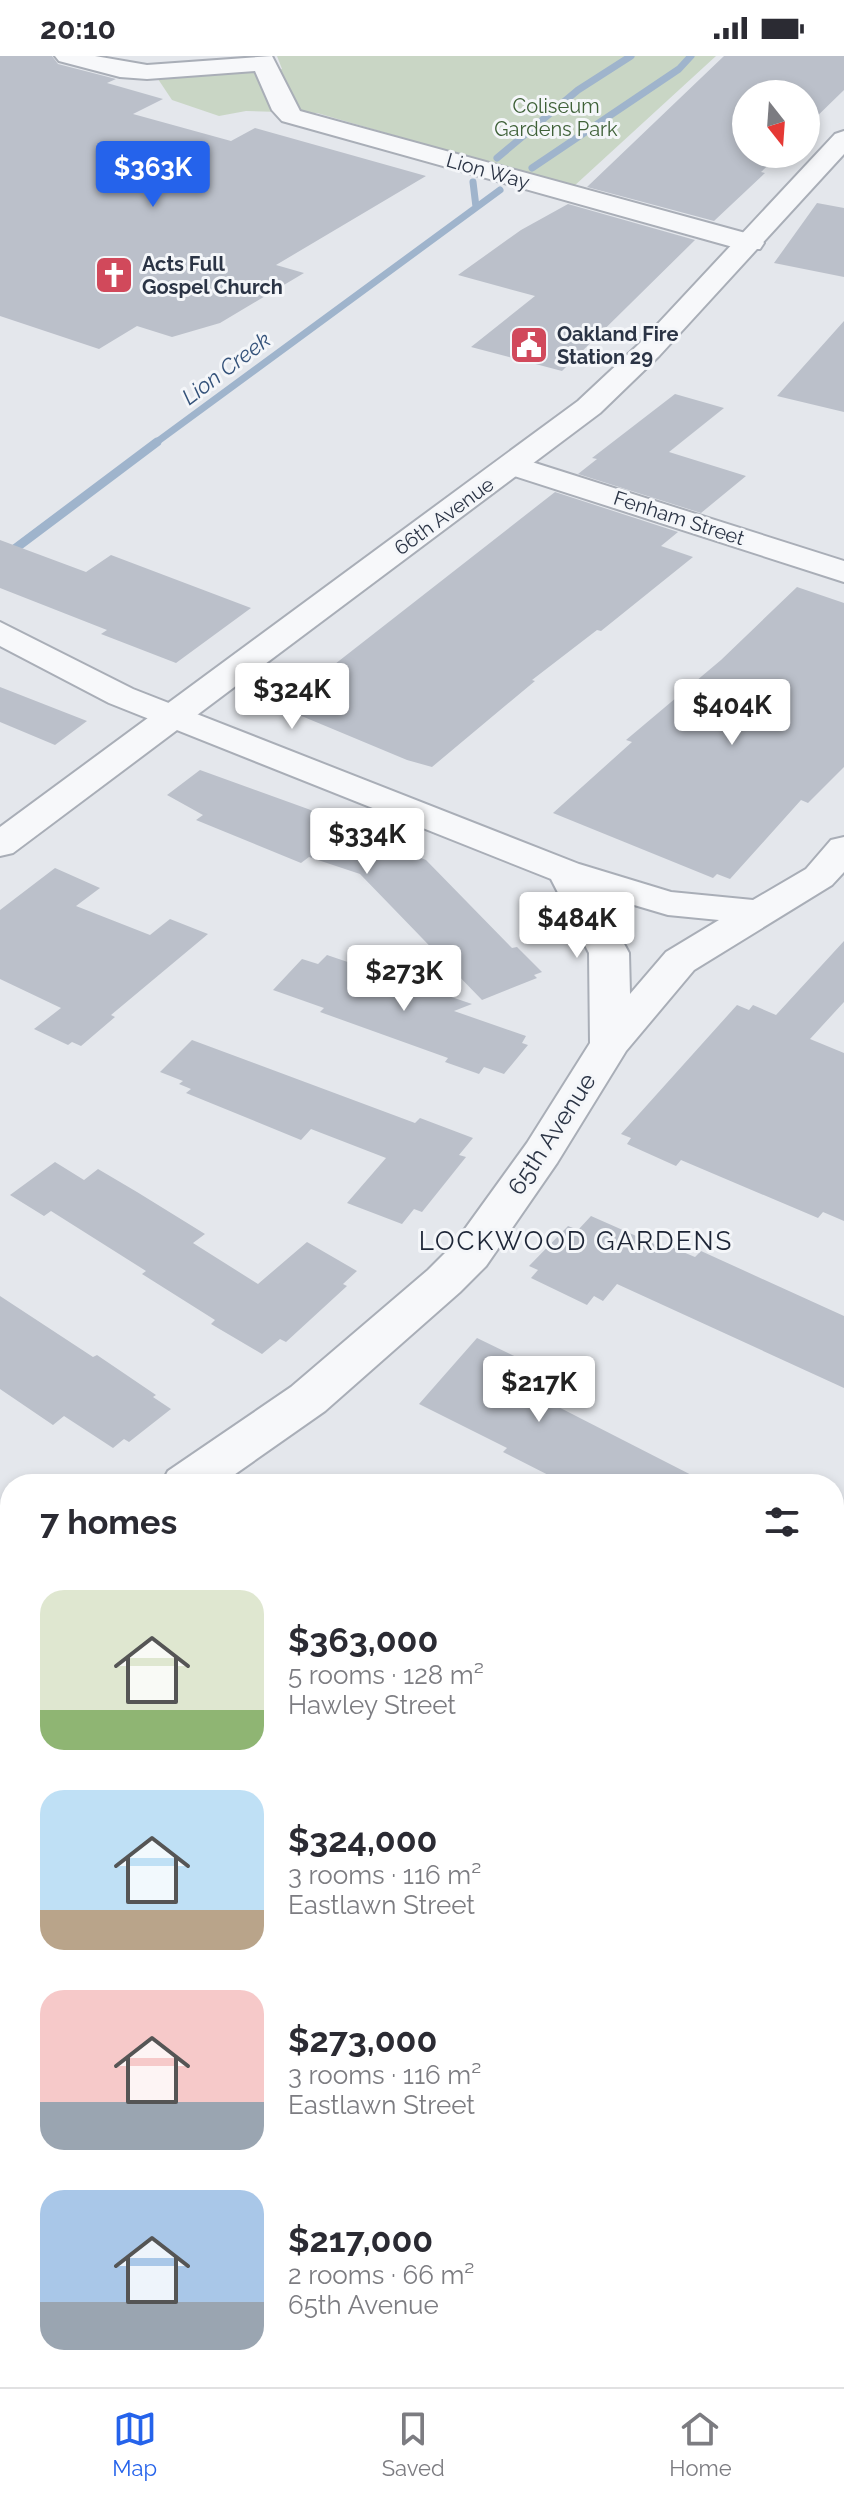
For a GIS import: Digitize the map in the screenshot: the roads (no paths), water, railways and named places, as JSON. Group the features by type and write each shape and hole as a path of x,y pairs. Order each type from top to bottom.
{"street":[{"path":"67,56 120,70 147,72 262,60"},
{"name":"Lion Way","path":"262,60 284,110 291,116 750,243"},
{"name":"66th Avenue","path":"0,845 589,407 649,350 844,139"},
{"name":"Fenham Street","path":"513,465 844,572"},
{"path":"0,632 87,680 566,872 668,903 760,913"},
{"name":"65th Avenue","path":"199,1474 308,1399 470,1255 542,1153 610,1043 680,961 819,877 844,848"},
{"path":"566,872 609,953 610,1043"}],"waterway":[{"name":"Lion Creek","path":"497,158 578,90 631,56"},
{"name":"Lion Creek","path":"532,168 679,69 691,56"},
{"name":"Lion Creek","path":"473,182 476,207"},
{"name":"Lion Creek","path":"154,444 500,190"},
{"name":"Lion Creek","path":"0,560 157,442"}],"place":[{"name":"Acts Full Gospel Church","path":"114,275"},
{"name":"Oakland Fire Station 29","path":"529,345"}],"district":[{"name":"LOCKWOOD GARDENS","path":"576,1241"}],"park label":[{"name":"Coliseum Gardens Park","path":"556,118"}]}
